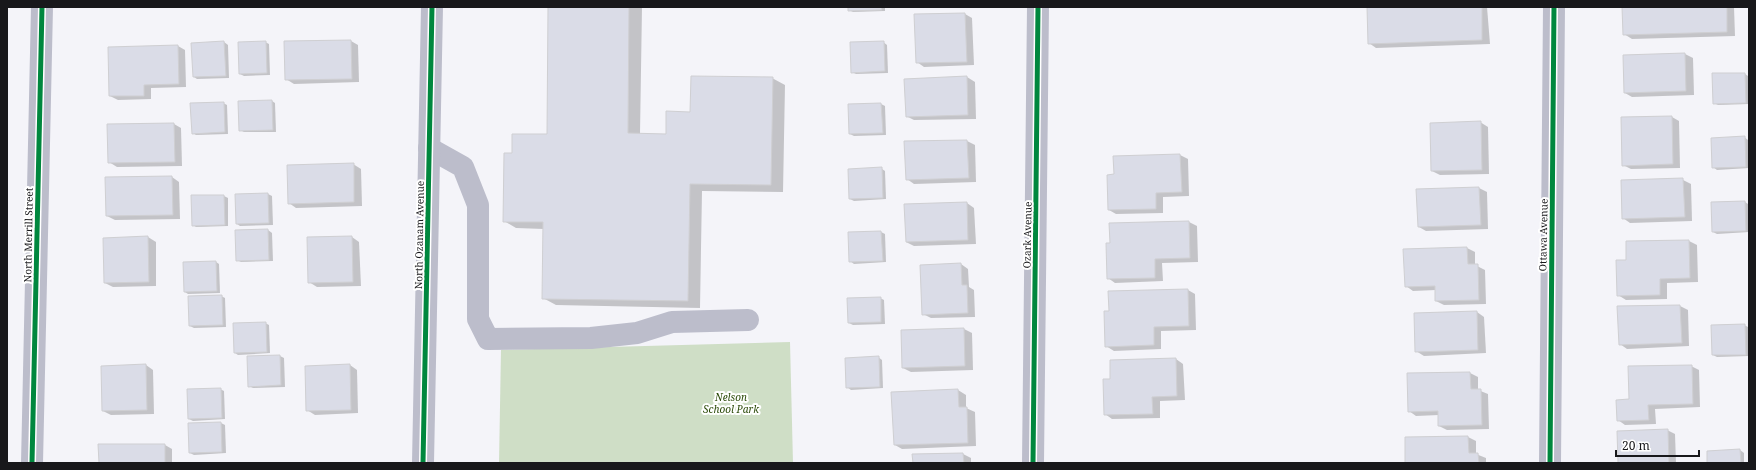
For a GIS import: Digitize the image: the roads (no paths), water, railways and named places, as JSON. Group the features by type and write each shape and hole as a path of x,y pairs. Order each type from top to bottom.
{"street":[{"name":"North Merrill Street","path":"32,463 42,7"},
{"name":"North Ozanam Avenue","path":"423,463 432,7"},
{"name":"Ozark Avenue","path":"1034,463 1038,7"},
{"name":"Ottawa Avenue","path":"1550,463 1554,7"},
{"path":"429,148 463,168 478,205 478,319 488,338 591,338 636,333 672,322 748,320"}],"park label":[{"name":"Nelson School Park","path":"731,402"}]}
